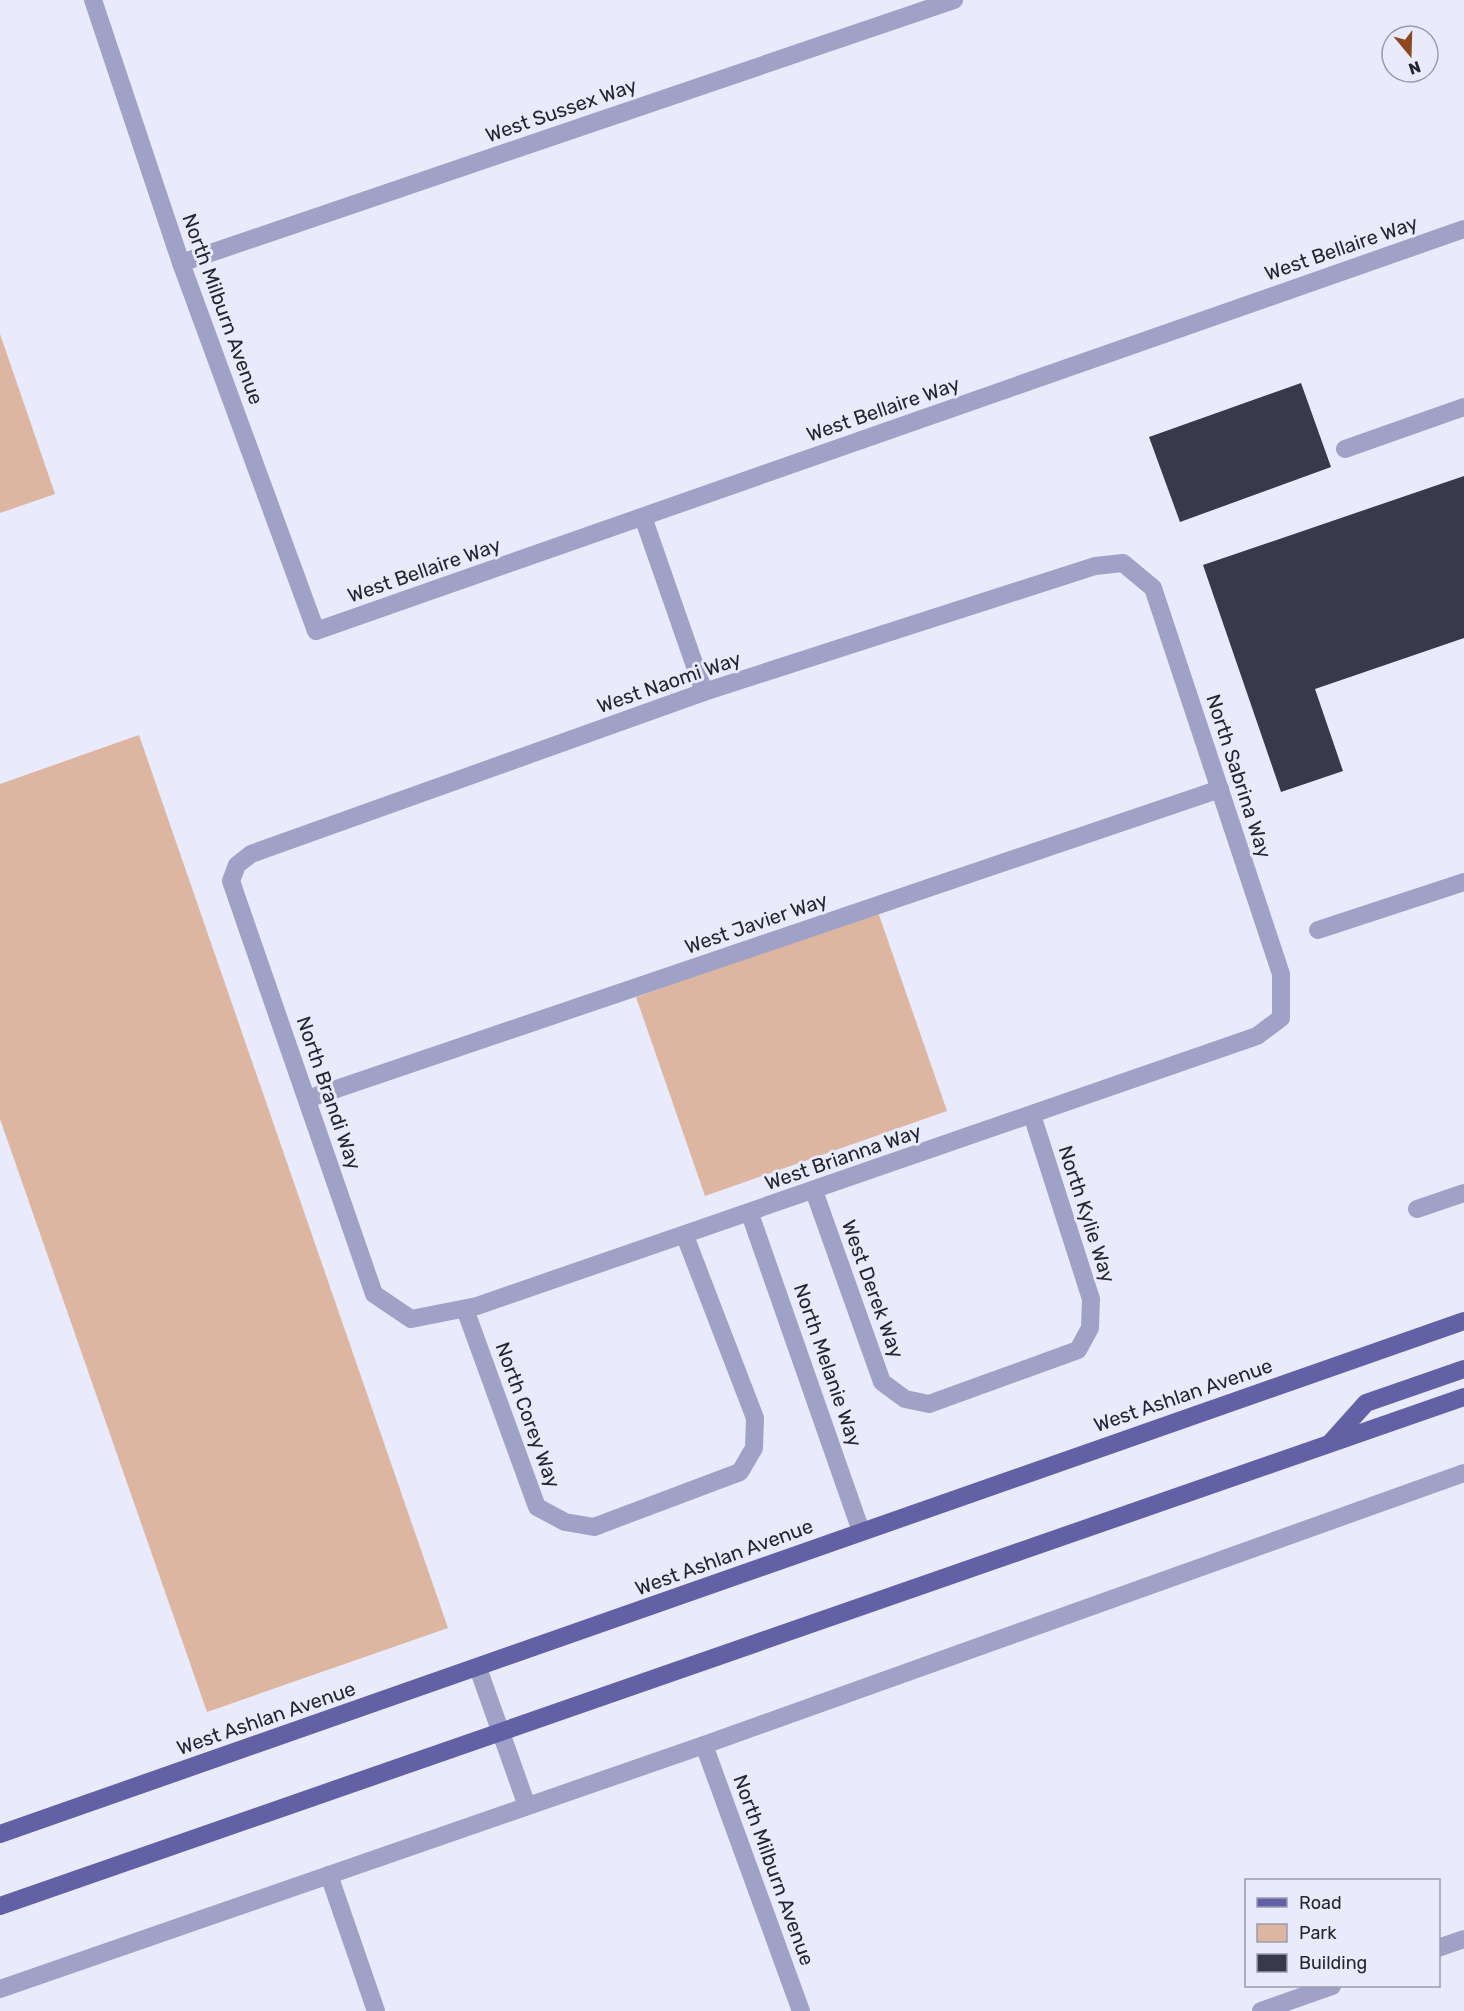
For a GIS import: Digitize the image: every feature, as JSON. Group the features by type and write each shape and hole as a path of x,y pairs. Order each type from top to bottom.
{"main road":[{"name":"West Ashlan Avenue","path":"0,1834 1464,1321"},
{"path":"1330,1443 1366,1403 1464,1369"},
{"path":"0,1906 1464,1396"}],"street":[{"name":"North Milburn Avenue","path":"93,0 182,263 316,632"},
{"name":"West Sussex Way","path":"182,263 954,0"},
{"name":"West Bellaire Way","path":"316,632 1464,229"},
{"path":"1345,449 1464,407"},
{"path":"642,517 704,692"},
{"name":"West Naomi Way","path":"237,866 251,854 704,692 1095,566 1123,564"},
{"name":"North Sabrina Way","path":"1123,564 1154,588 1281,974 1281,1018"},
{"name":"West Javier Way","path":"307,1100 1220,789"},
{"name":"North Brandi Way","path":"237,866 231,881 375,1294 411,1319"},
{"path":"1318,930 1464,882"},
{"name":"West Brianna Way","path":"411,1319 465,1309 750,1214 1257,1036 1281,1018"},
{"name":"North Kylie Way","path":"1032,1115 1091,1299 1090,1328"},
{"name":"West Derek Way","path":"814,1191 882,1382 905,1399 929,1404 1077,1350 1090,1328"},
{"path":"1417,1209 1464,1193"},
{"name":"North Melanie Way","path":"750,1214 861,1531"},
{"name":"North Corey Way","path":"465,1309 537,1507 565,1522 594,1527 740,1472 754,1448 755,1418 685,1236"},
{"path":"0,1989 704,1745 1464,1473"},
{"path":"478,1668 527,1806"},
{"name":"North Milburn Avenue","path":"704,1745 801,2011"},
{"path":"329,1875 376,2011"},
{"path":"1440,1947 1464,1939"},
{"path":"1261,2011 1329,1987"}],"green space":[{"path":"0,334 55,494 0,513"},
{"path":"139,735 448,1628 207,1712 0,1119 0,784"},
{"path":"878,912 947,1111 705,1196 636,997"}],"building":[{"path":"1301,383 1331,467 1180,522 1149,437"},
{"path":"1464,476 1464,638 1315,689 1343,771 1281,792 1203,565"}]}
